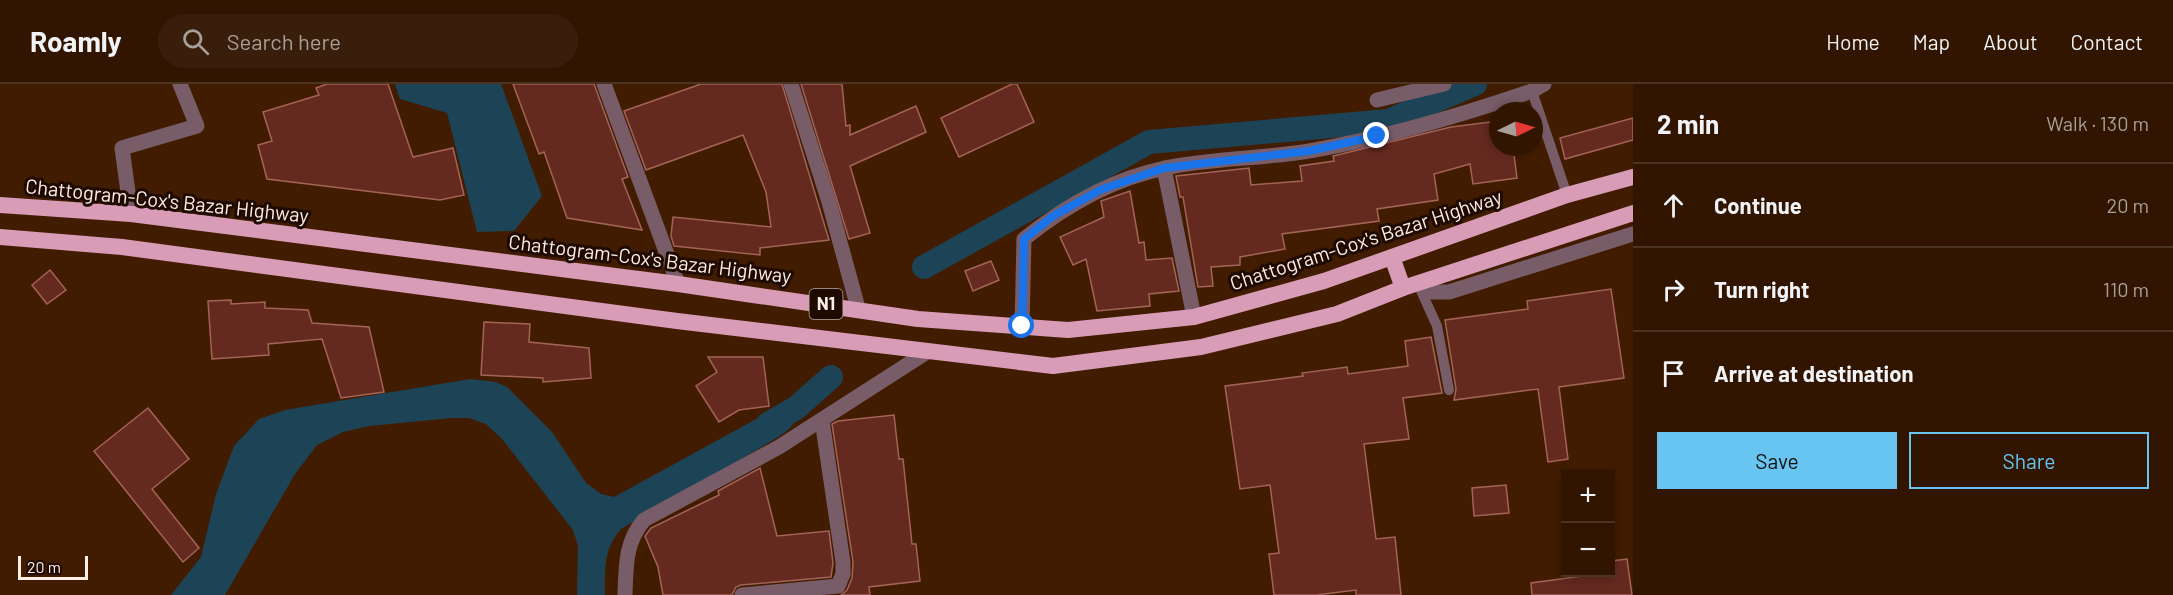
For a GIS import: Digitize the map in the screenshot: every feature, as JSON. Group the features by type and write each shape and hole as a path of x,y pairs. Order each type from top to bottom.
{"highway":[{"name":"Chattogram-Cox's Bazar Highway","path":"0,204 132,214 858,308 918,319 1068,330 1194,317 1324,281 1630,175"},
{"name":"N1","path":"0,237 122,247 927,352 1053,366 1201,347 1337,314 1416,285 1633,213"},
{"path":"1392,257 1416,285"}],"street":[{"path":"132,214 122,148 197,126 180,84"},
{"path":"604,84 678,284"},
{"path":"791,84 829,202 858,308"},
{"path":"1377,100 1444,84"},
{"path":"1022,326 1024,239 1053,216 1100,190 1164,168 1309,151 1433,124 1538,87"},
{"path":"1164,168 1194,317"},
{"path":"1416,285 1433,292 1449,292 1633,234"},
{"path":"625,595 627,558 633,534 644,520 822,420 927,352"},
{"path":"741,595 838,586 843,573 843,561 822,420"}],"lane":[{"path":"1538,87 1567,195"},
{"path":"1416,285 1437,326 1449,390"}],"water":[{"path":"395,84 501,84 542,196 514,231 477,232 447,113 400,99"},
{"path":"470,379 496,382 507,387 552,432 586,483 601,494 614,497 778,407 787,404 796,408 796,414 794,423 775,439 621,529 608,552 605,568 605,595 577,595 578,546 573,530 502,439 486,424 469,418 451,418 370,426 343,432 317,445 295,474 225,595 171,595 201,557 216,494 234,446 259,419 285,410"}],"building":[{"path":"327,84 388,84 413,157 453,148 464,195 440,200 267,179 258,145 272,141 263,112 319,95 316,88"},
{"path":"513,84 594,84 628,177 622,179 642,230 567,218 544,152 539,154"},
{"path":"701,84 782,84 829,240 760,248 760,255 674,246 671,236 673,217 771,227 766,192 743,135 646,170 624,111"},
{"path":"801,84 842,84 846,126 850,125 850,135 916,106 926,132 850,166 870,233 849,239"},
{"path":"1012,84 1017,84 1034,122 959,157 941,118"},
{"path":"1633,118 1633,140 1565,159 1560,138"},
{"path":"1489,122 1489,156 1514,156 1517,178 1473,184 1470,164 1434,174 1438,200 1377,209 1379,221 1282,234 1285,249 1240,257 1240,265 1211,267 1213,286 1198,287 1183,197 1180,197 1176,176 1249,168 1251,185 1302,181 1300,166 1334,161 1333,156 1451,127"},
{"path":"1130,191 1139,243 1144,242 1146,260 1172,258 1179,291 1149,294 1150,306 1097,311 1086,259 1073,265 1060,237 1104,217 1101,201"},
{"path":"991,261 999,280 973,291 965,271"},
{"path":"50,270 66,290 47,304 32,285"},
{"path":"1611,289 1624,378 1559,387 1568,459 1548,462 1538,389 1454,400 1456,389 1445,320 1528,309 1527,301"},
{"path":"231,300 231,304 265,302 265,308 308,310 312,323 369,327 384,392 341,398 322,339 268,344 269,355 212,359 208,301"},
{"path":"484,322 530,324 529,342 589,348 591,378 543,382 543,378 481,375"},
{"path":"1431,337 1442,393 1403,398 1409,439 1364,444 1376,539 1395,537 1401,595 1356,595 1356,590 1316,595 1274,595 1269,554 1279,553 1270,485 1240,489 1225,386 1303,376 1302,373 1347,367 1348,374 1408,366 1405,341"},
{"path":"708,357 763,357 769,406 739,410 719,422 696,386 717,372"},
{"path":"148,408 189,459 152,489 199,548 183,562 94,451"},
{"path":"894,415 899,459 903,459 912,544 916,544 920,581 869,587 870,595 841,595 847,590 852,578 853,562 832,424 838,421"},
{"path":"760,468 777,536 829,531 833,563 831,577 741,585 736,587 732,595 663,595 658,567 645,536 651,528 719,495 718,491"},
{"path":"1506,485 1509,513 1474,516 1472,488"},
{"path":"1627,559 1632,595 1532,595 1531,583 1576,577 1615,577 1615,560"}],"waterway":[{"path":"924,267 1149,142 1388,121 1475,84"},
{"path":"768,424 796,408 831,377"}],"route":[{"path":"1022,326 1024,239 1053,216 1100,190 1164,168 1309,151 1377,136"}]}
